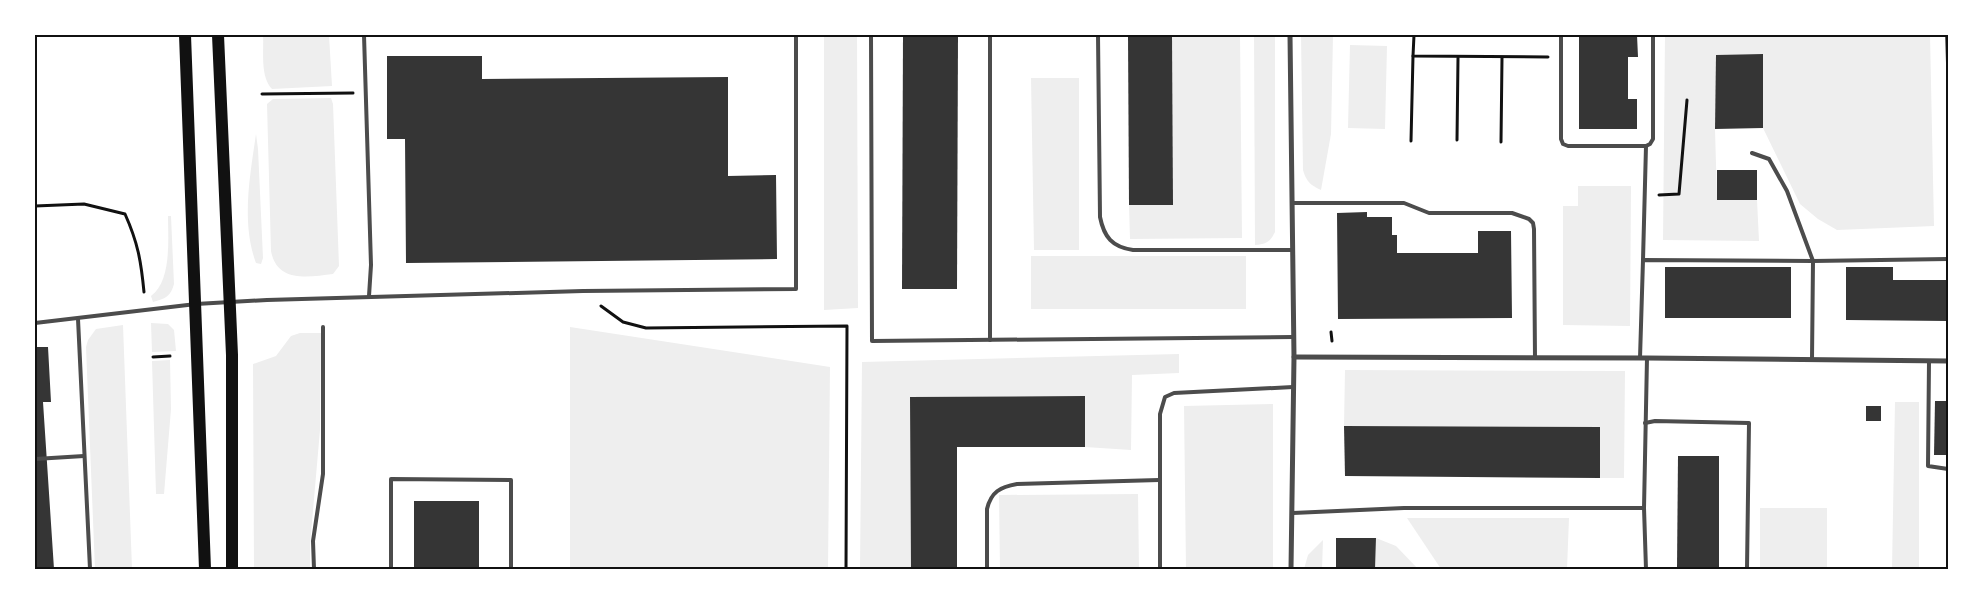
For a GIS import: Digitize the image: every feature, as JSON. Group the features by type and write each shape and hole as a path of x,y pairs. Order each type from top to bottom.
{"main road":[{"path":"184,35 205,569"},
{"path":"218,35 232,355 232,569"}],"street":[{"path":"1290,35 1294,358 1292,569"},
{"path":"1294,358 1647,358 1948,361"}],"lane":[{"path":"364,35 370,265 369,296"},
{"path":"35,323 78,320 230,301 583,291 796,289 796,35"},
{"path":"871,35 872,341 1293,337"},
{"path":"990,35 990,340"},
{"path":"1098,35 1100,216 1104,234 1110,242 1117,246 1134,250 1293,250"},
{"path":"1561,35 1561,139 1563,144 1568,146 1646,146 1650,144 1653,139 1653,35"},
{"path":"1947,35 1948,63"},
{"path":"1640,358 1646,146"},
{"path":"1752,153 1770,159 1787,191 1813,261 1812,359"},
{"path":"1293,203 1404,202 1429,213 1512,213 1528,219 1533,223 1534,230 1534,358"},
{"path":"1643,260 1813,261 1948,259"},
{"path":"78,320 90,569"},
{"path":"314,569 313,541 322,474 323,327"},
{"path":"1646,569 1644,508 1647,358"},
{"path":"1929,361 1928,466 1948,470"},
{"path":"1160,569 1160,414 1165,396 1180,392 1293,387"},
{"path":"1645,423 1655,421 1750,423 1747,569"},
{"path":"35,459 84,456"},
{"path":"391,569 391,479 511,480 511,569"},
{"path":"987,569 986,509 994,492 1003,487 1017,484 1160,480"},
{"path":"1293,513 1404,508 1644,508"}],"path":[{"path":"1411,141 1414,35"},
{"path":"1413,56 1458,58 1561,57"},
{"path":"1457,140 1458,58"},
{"path":"1501,142 1502,58"},
{"path":"262,94 366,93"},
{"path":"1645,195 1679,194 1687,100"},
{"path":"35,206 84,204 125,214 135,236 141,257 144,292"},
{"path":"583,291 623,322 646,328 847,326 846,569"},
{"path":"1331,332 1332,341"},
{"path":"153,357 170,356"}],"shaded area":[{"path":"263,35 329,35 332,86 272,89 268,84 264,71"},
{"path":"824,35 857,35 858,308 824,310"},
{"path":"1172,35 1240,35 1242,238 1130,239 1129,205 1173,204"},
{"path":"1254,35 1275,35 1275,232 1267,242 1255,245"},
{"path":"1301,35 1333,35 1331,134 1321,190 1309,182 1303,170"},
{"path":"1665,35 1930,35 1934,226 1837,230 1818,219 1800,204 1763,128 1763,54 1717,55 1715,129 1717,200 1757,200 1759,241 1663,240"},
{"path":"1350,45 1387,46 1385,129 1348,128"},
{"path":"1031,78 1079,78 1079,250 1034,250"},
{"path":"331,98 333,104 339,266 333,274 295,276 280,269 274,261 271,251 267,104 273,99"},
{"path":"256,134 263,258 261,264 256,263 251,248 248,216 249,183"},
{"path":"1578,186 1631,186 1630,326 1563,325 1563,206 1578,206"},
{"path":"168,216 171,216 174,284 167,296 153,302 151,296 158,289 166,270"},
{"path":"1031,256 1246,256 1246,309 1031,309"},
{"path":"151,323 168,324 174,330 176,351 152,352"},
{"path":"123,325 132,569 95,569 86,347 88,340 96,329"},
{"path":"570,327 830,367 828,569 570,569"},
{"path":"300,333 321,333 320,430 310,545 310,569 254,569 253,364 276,356 291,336"},
{"path":"1179,354 1179,373 1132,375 1131,450 1085,447 1085,397 910,397 911,569 860,569 862,362"},
{"path":"170,360 171,409 164,494 156,494 152,361"},
{"path":"1345,370 1625,371 1624,478 1600,478 1599,427 1344,426"},
{"path":"1895,402 1919,402 1919,569 1892,569"},
{"path":"1273,404 1273,569 1186,569 1184,406"},
{"path":"1138,494 1139,569 1000,569 999,495"},
{"path":"1760,508 1827,508 1827,569 1760,569"},
{"path":"1407,518 1569,518 1567,569 1441,569"},
{"path":"1376,538 1396,546 1418,569 1375,569"},
{"path":"1323,540 1322,569 1304,569 1308,555"}],"building":[{"path":"903,35 958,35 957,289 902,289"},
{"path":"1128,35 1172,35 1173,205 1129,205"},
{"path":"1579,35 1637,35 1638,57 1628,57 1628,99 1637,99 1637,129 1579,129"},
{"path":"1763,54 1763,128 1715,129 1716,55"},
{"path":"387,56 482,56 482,79 728,77 728,176 776,175 777,259 406,263 405,139 387,139"},
{"path":"1717,170 1757,170 1757,200 1717,200"},
{"path":"1367,212 1367,217 1392,217 1392,235 1397,235 1397,253 1478,253 1478,231 1511,231 1512,318 1338,319 1337,213"},
{"path":"1665,267 1791,267 1791,318 1665,318"},
{"path":"1846,267 1893,267 1893,280 1948,280 1948,321 1846,320"},
{"path":"35,347 48,347 51,402 43,402 54,569 35,569"},
{"path":"1085,396 1085,447 957,447 957,569 911,569 910,397"},
{"path":"1935,401 1948,401 1948,455 1934,455"},
{"path":"1866,406 1881,406 1881,421 1866,421"},
{"path":"1344,426 1600,427 1600,478 1345,476"},
{"path":"1678,456 1719,456 1719,569 1677,569"},
{"path":"414,501 479,501 479,569 414,569"},
{"path":"1336,538 1376,538 1375,569 1336,569"}]}
